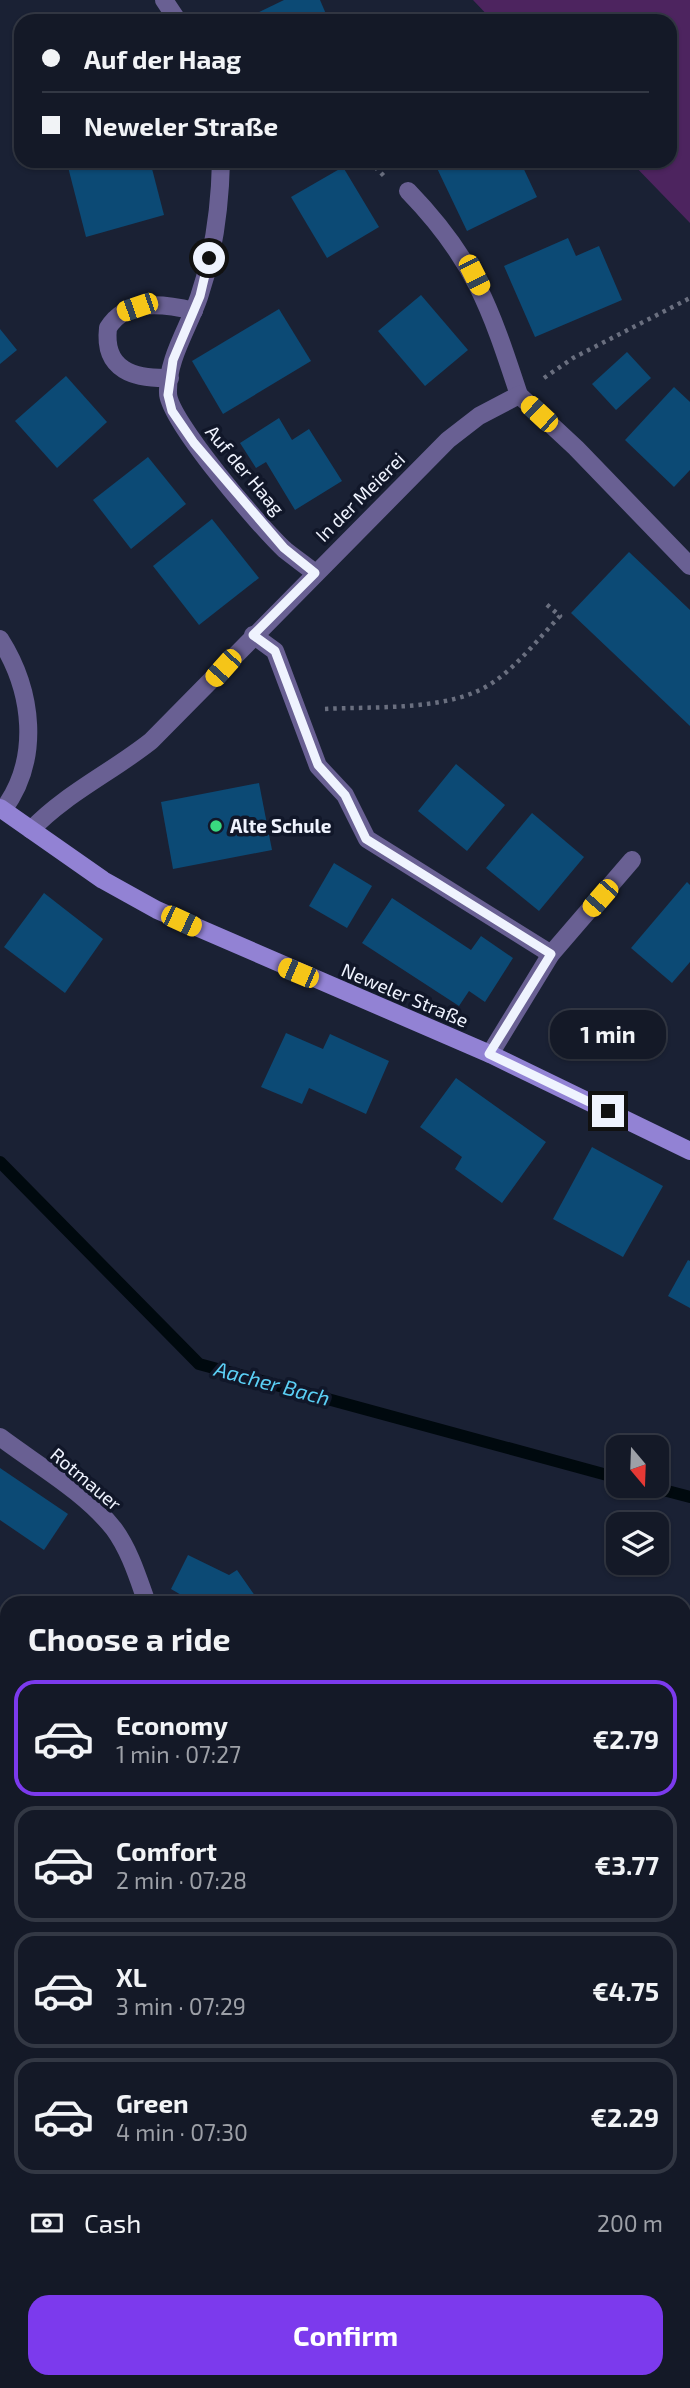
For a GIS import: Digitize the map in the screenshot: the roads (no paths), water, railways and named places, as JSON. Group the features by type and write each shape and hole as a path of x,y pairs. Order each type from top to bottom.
{"main road":[{"name":"Neweler Straße","path":"1,809 103,880 158,910 489,1054 690,1151"}],"street":[{"name":"Auf der Haag","path":"220,168 220,206 214,239 194,311 173,360 168,395 172,411 181,426 284,548 315,573"},
{"path":"408,191 439,223 467,261 497,327 519,395 576,449 690,566"},
{"path":"170,379 145,379 120,366 110,352 108,328 123,312 137,307 170,305 194,311"},
{"name":"In der Meierei","path":"31,830 61,803 125,762 193,702 253,635 447,440 494,407 519,395"},
{"path":"253,635 275,651 300,711 305,738 318,765 345,795 366,839 551,954"},
{"path":"0,639 24,692 28,733 22,779 1,809"},
{"path":"489,1054 551,954 632,860"},
{"name":"Rotmauer","path":"0,1437 72,1491 113,1528 130,1557 144,1596"}],"waterway":[{"name":"Aacher Bach","path":"0,1162 199,1364 606,1475"},
{"name":"Aacher Bach","path":"669,1492 690,1497"}],"place":[{"name":"Alte Schule","path":"216,826"}]}
